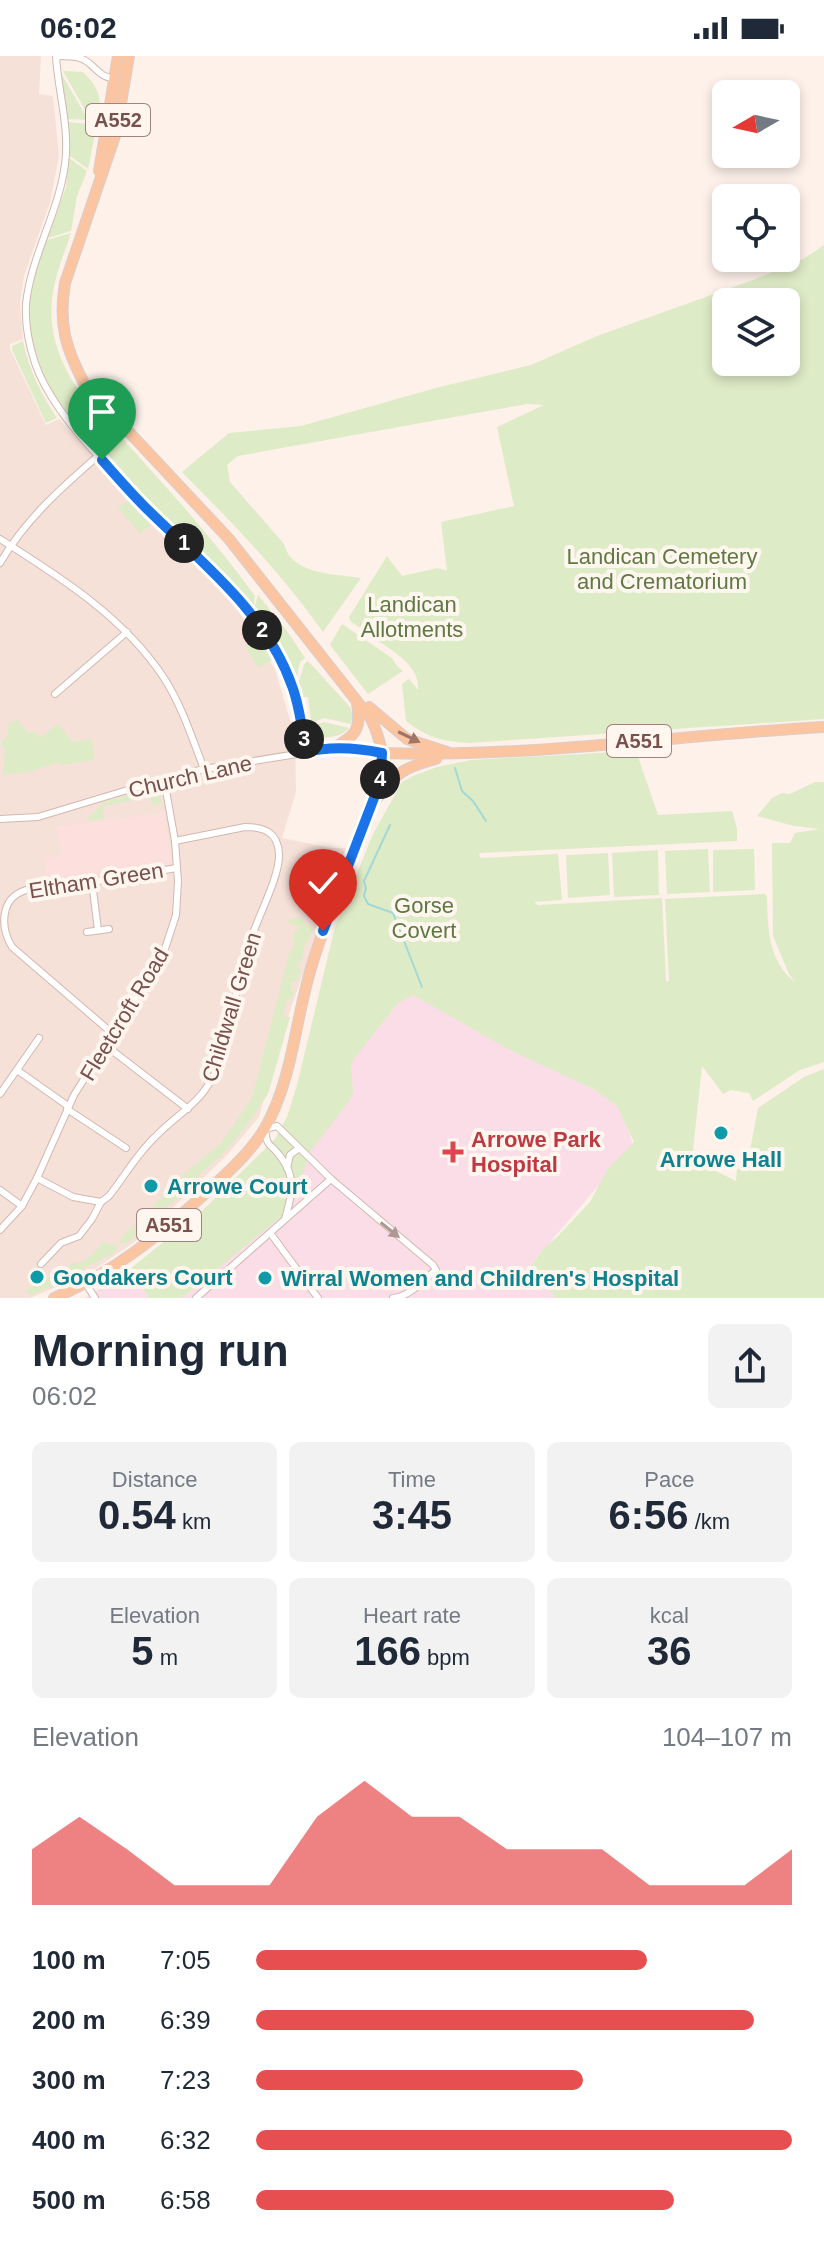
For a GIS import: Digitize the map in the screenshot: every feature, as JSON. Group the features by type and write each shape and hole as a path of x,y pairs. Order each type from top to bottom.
{"main road":[{"name":"A552","path":"98,181 118,56"},
{"name":"A552","path":"128,56 116,133 65,283 61,307 63,331 70,355 85,385 229,539 357,701 371,719 380,738 382,753"},
{"path":"332,670 378,717 407,739 453,754"},
{"path":"334,748 356,731 360,722 357,701"},
{"name":"A551","path":"54,1298 116,1267 142,1248 226,1173 265,1129 287,1073 302,996 323,931 381,774 382,753 453,754 824,727"},
{"path":"371,805 391,779 406,768 453,754"},
{"path":"66,1293 83,1298"}],"street":[{"path":"128,56 120,78 114,80 99,74 83,57 57,56 66,164 45,240 32,273 26,304 36,365 68,419 98,456 143,505 239,598 259,625 291,684 306,752"},
{"path":"0,563 10,545 46,502 98,456"},
{"path":"0,539 86,598 127,632 174,695 204,769"},
{"path":"55,694 127,632"},
{"name":"Church Lane","path":"0,819 38,817 204,769 334,748 382,753"},
{"name":"Fleetcroft Road","path":"0,1230 22,1206 67,1108 163,955 178,898 175,841 164,779"},
{"name":"Childwall Green","path":"41,1264 61,1243 79,1236 101,1202 156,1135 205,1092 217,1069 254,932 278,868 279,850 266,829 256,827 175,841"},
{"name":"Eltham Green","path":"112,1033 6,940 2,924 7,903 16,893 177,868"},
{"path":"92,882 98,930"},
{"path":"87,932 109,929"},
{"path":"0,1094 39,1038"},
{"path":"105,1045 188,1109"},
{"path":"17,1070 126,1148"},
{"path":"285,1219 293,1191 290,1174 280,1156 266,1143 265,1129 277,1126 331,1179 433,1265 436,1270 417,1287 404,1297 393,1298"},
{"path":"287,1168 290,1155 298,1149"},
{"path":"37,1178 73,1197 101,1202"},
{"path":"196,1298 331,1179"},
{"path":"0,1190 22,1206"},
{"path":"271,1234 318,1298"},
{"path":"86,1284 95,1298"}],"shaded area":[{"path":"0,56 41,56 39,94 53,96 59,156 50,202 24,276 20,304 23,339 10,344 10,349 46,425 59,419 143,510 229,596 275,669 295,737 296,792 282,838 346,848 279,1043 259,1117 227,1155 146,1234 89,1273 30,1298 0,1298"},
{"path":"164,813 171,862 47,878 44,858 61,856 57,827"},
{"name":"Arrowe Park Hospital","path":"413,995 593,1089 618,1106 633,1145 529,1267 556,1298 182,1298 269,1226 295,1134 398,1002"},
{"path":"130,1269 149,1298 85,1298"}],"green space":[{"path":"63,71 83,72 95,86 100,105 96,129"},
{"path":"61,73 88,120 66,119"},
{"path":"67,122 89,124 95,134 88,169 70,156"},
{"path":"69,158 87,171 77,196 71,231 48,238 66,187"},
{"path":"71,233 56,277 51,307 54,336 63,364 87,401 174,496 236,570 255,596 250,612 96,451 60,404 46,378 35,351 30,323 31,291 47,240"},
{"name":"Landican Cemetery and Crematorium","path":"824,245 824,719 469,743 436,738 406,721 402,684 409,679 418,690 415,673 403,659 351,622 349,617 387,556 402,576 438,568 447,571 441,522 514,506 497,427 544,405 527,404 238,456 227,465 230,482 284,544 295,562 327,574 361,578 323,632 256,549 182,472 229,433 301,426 531,365 597,336 712,295 712,376 800,376 800,288 731,288 772,272 800,272 800,260"},
{"path":"23,341 36,381 57,418 46,423 12,350 12,346"},
{"path":"128,501 151,525 140,533 118,508"},
{"path":"258,595 305,658 300,662 293,680 275,644 253,612"},
{"path":"342,624 392,658 403,671 368,694 330,645"},
{"path":"260,638 272,660 258,668 245,646"},
{"path":"308,661 350,707 353,716 351,724 324,718 304,726 303,720 311,719 308,697 298,697 295,685"},
{"path":"18,720 29,734 34,731 40,737 58,724 73,742 91,739 95,760 61,765 60,762 28,772 3,775 5,749 2,748 2,739 7,739 9,723"},
{"path":"324,722 349,728 335,736 305,738 304,729"},
{"name":"Gorse Covert","path":"636,751 658,815 732,811 737,841 479,855 481,858 558,854 562,900 534,902 538,905 662,898 666,981 669,981 665,899 765,894 771,944 779,964 795,982 773,936 772,843 790,843 795,833 819,829 757,816 772,798 782,793 790,794 815,782 824,782 824,1062 800,1070 753,1101 749,1093 731,1090 723,1094 702,1066 692,1159 736,1181 737,1170 748,1161 758,1108 804,1077 824,1069 824,1298 556,1298 529,1268 546,1246 590,1202 607,1170 634,1142 617,1106 593,1089 510,1050 413,995 398,1003 351,1063 353,1096 310,1152 292,1208 182,1298 149,1298 130,1269 203,1210 275,1139 287,1117 335,927 373,834 402,782 437,767 471,760"},
{"path":"153,787 158,789 162,804 152,805 150,797 103,806 104,819 86,821 104,802"},
{"path":"708,849 710,892 667,894 665,851"},
{"path":"754,849 755,890 713,892 713,850"},
{"path":"658,850 659,895 614,897 612,853"},
{"path":"608,853 610,895 568,898 566,855"},
{"path":"301,917 306,926 313,929 303,948 304,956 295,965 301,969 297,981 291,982 294,992 292,998 287,1000 282,1017 290,1017 268,1094 247,1125 222,1155 189,1184 184,1195 163,1209 159,1220 148,1229 124,1244 120,1243 120,1239 162,1197 165,1190 221,1143 252,1098 289,954 294,945 293,934 300,927 288,923 288,920"},
{"path":"104,1242 117,1246 116,1252 33,1295 28,1294 26,1290 66,1271 71,1263 86,1260"}],"waterway":[{"path":"455,768 462,791 486,821"},
{"path":"390,825 364,881 364,896 368,904 393,913 422,987"}],"place":[{"name":"Arrowe Hall","path":"721,1133"},
{"name":"Arrowe Park Hospital","path":"453,1152"},
{"name":"Arrowe Court","path":"151,1186"},
{"name":"Goodakers Court","path":"37,1277"},
{"name":"Wirral Women and Children's Hospital","path":"265,1278"}],"route":[{"path":"102,460 143,505 239,598 259,625 291,684 306,752 334,748 382,753 381,774 374,798 323,931"}],"park label":[{"name":"Landican Allotments","path":"412,616"}]}
